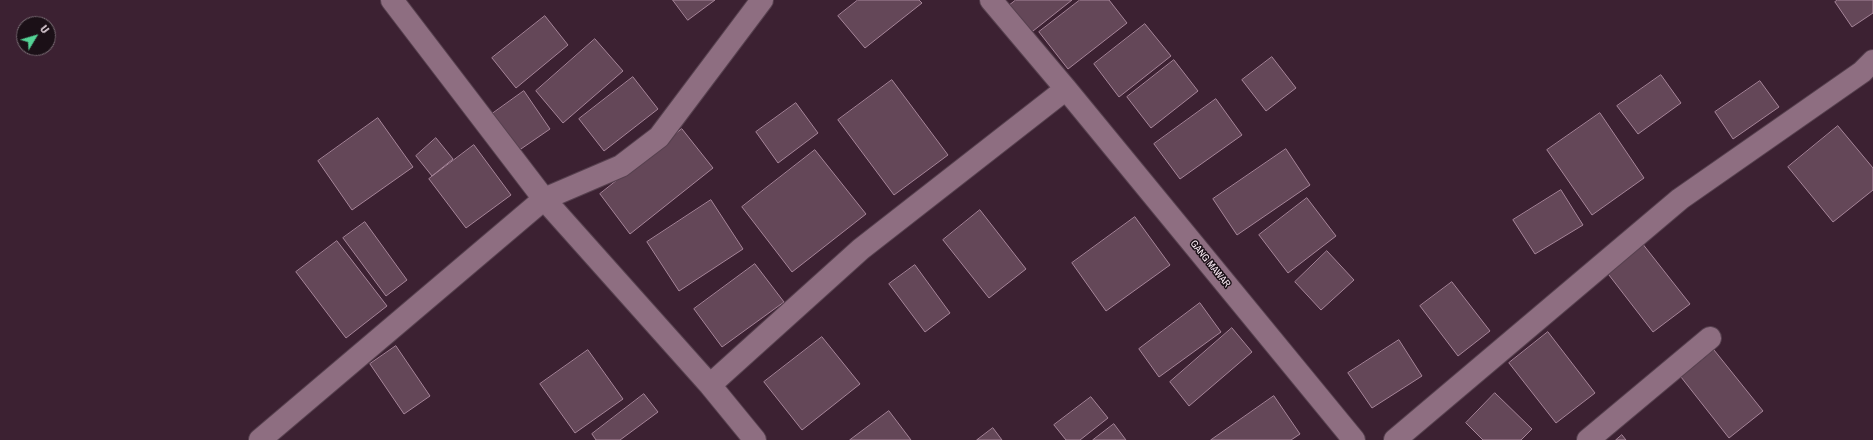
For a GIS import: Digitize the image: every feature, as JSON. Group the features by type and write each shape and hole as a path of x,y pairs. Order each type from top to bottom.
{"street":[{"path":"392,0 544,199 710,385 755,440"},
{"path":"260,440 544,199 621,166 659,137 762,0"},
{"name":"GANG MAWAR","path":"990,0 1066,89 1354,440"},
{"path":"1395,440 1680,199 1862,72 1873,61"},
{"path":"710,385 861,249 1066,89"},
{"path":"1588,440 1710,338"}],"building":[{"path":"673,0 715,0 688,20"},
{"path":"858,0 919,0 922,3 865,48 838,16"},
{"path":"1016,0 1072,0 1028,35 1006,8"},
{"path":"1080,0 1109,0 1127,23 1068,69 1039,32"},
{"path":"1838,0 1873,0 1873,13 1852,27 1835,2"},
{"path":"545,16 568,45 516,88 492,58"},
{"path":"1145,24 1171,56 1119,97 1094,64"},
{"path":"595,39 623,71 563,123 536,91"},
{"path":"1272,57 1296,88 1266,111 1242,80"},
{"path":"1174,60 1198,91 1151,128 1127,97"},
{"path":"1661,75 1681,103 1638,134 1617,106"},
{"path":"633,77 658,109 604,151 579,119"},
{"path":"892,80 948,155 894,195 838,120"},
{"path":"1760,81 1779,107 1733,139 1715,112"},
{"path":"524,91 550,129 518,151 492,114"},
{"path":"1216,99 1242,135 1180,179 1154,144"},
{"path":"796,103 818,133 778,163 756,132"},
{"path":"1600,113 1644,178 1592,215 1547,150"},
{"path":"378,118 413,167 352,210 318,161"},
{"path":"1838,126 1873,168 1873,190 1833,222 1788,167"},
{"path":"682,129 713,168 630,234 600,194"},
{"path":"436,138 453,159 432,176 416,156"},
{"path":"474,145 511,195 466,228 429,179"},
{"path":"1286,149 1310,185 1237,235 1213,199"},
{"path":"815,150 866,214 792,272 742,207"},
{"path":"1561,190 1583,225 1535,254 1513,220"},
{"path":"1307,198 1336,236 1288,273 1259,235"},
{"path":"711,200 743,249 679,291 647,242"},
{"path":"980,210 1026,269 989,298 943,240"},
{"path":"1135,217 1170,265 1106,311 1072,263"},
{"path":"365,222 407,280 386,296 343,238"},
{"path":"1638,238 1690,304 1653,332 1602,266"},
{"path":"337,241 387,306 346,338 296,272"},
{"path":"1327,251 1354,280 1321,310 1295,282"},
{"path":"755,264 784,302 722,347 694,309"},
{"path":"915,265 950,313 925,332 889,284"},
{"path":"1452,282 1490,331 1458,356 1420,306"},
{"path":"1200,303 1221,332 1159,377 1139,349"},
{"path":"1232,328 1252,352 1189,406 1170,382"},
{"path":"1548,332 1595,393 1556,423 1509,363"},
{"path":"822,337 860,384 802,430 764,382"},
{"path":"1399,340 1422,376 1372,408 1348,373"},
{"path":"396,346 430,396 404,414 370,364"},
{"path":"588,350 623,399 575,433 540,384"},
{"path":"1714,350 1763,411 1729,438 1681,377"},
{"path":"1495,393 1532,429 1521,440 1483,440 1466,423"},
{"path":"644,394 658,412 620,440 596,440 592,434"},
{"path":"1274,396 1300,434 1291,440 1211,440"},
{"path":"1091,397 1108,418 1080,440 1066,440 1054,425"},
{"path":"889,411 911,440 850,440"},
{"path":"1114,424 1126,440 1093,440"},
{"path":"993,428 1002,440 977,440"},
{"path":"1622,435 1626,440 1616,440"}]}
